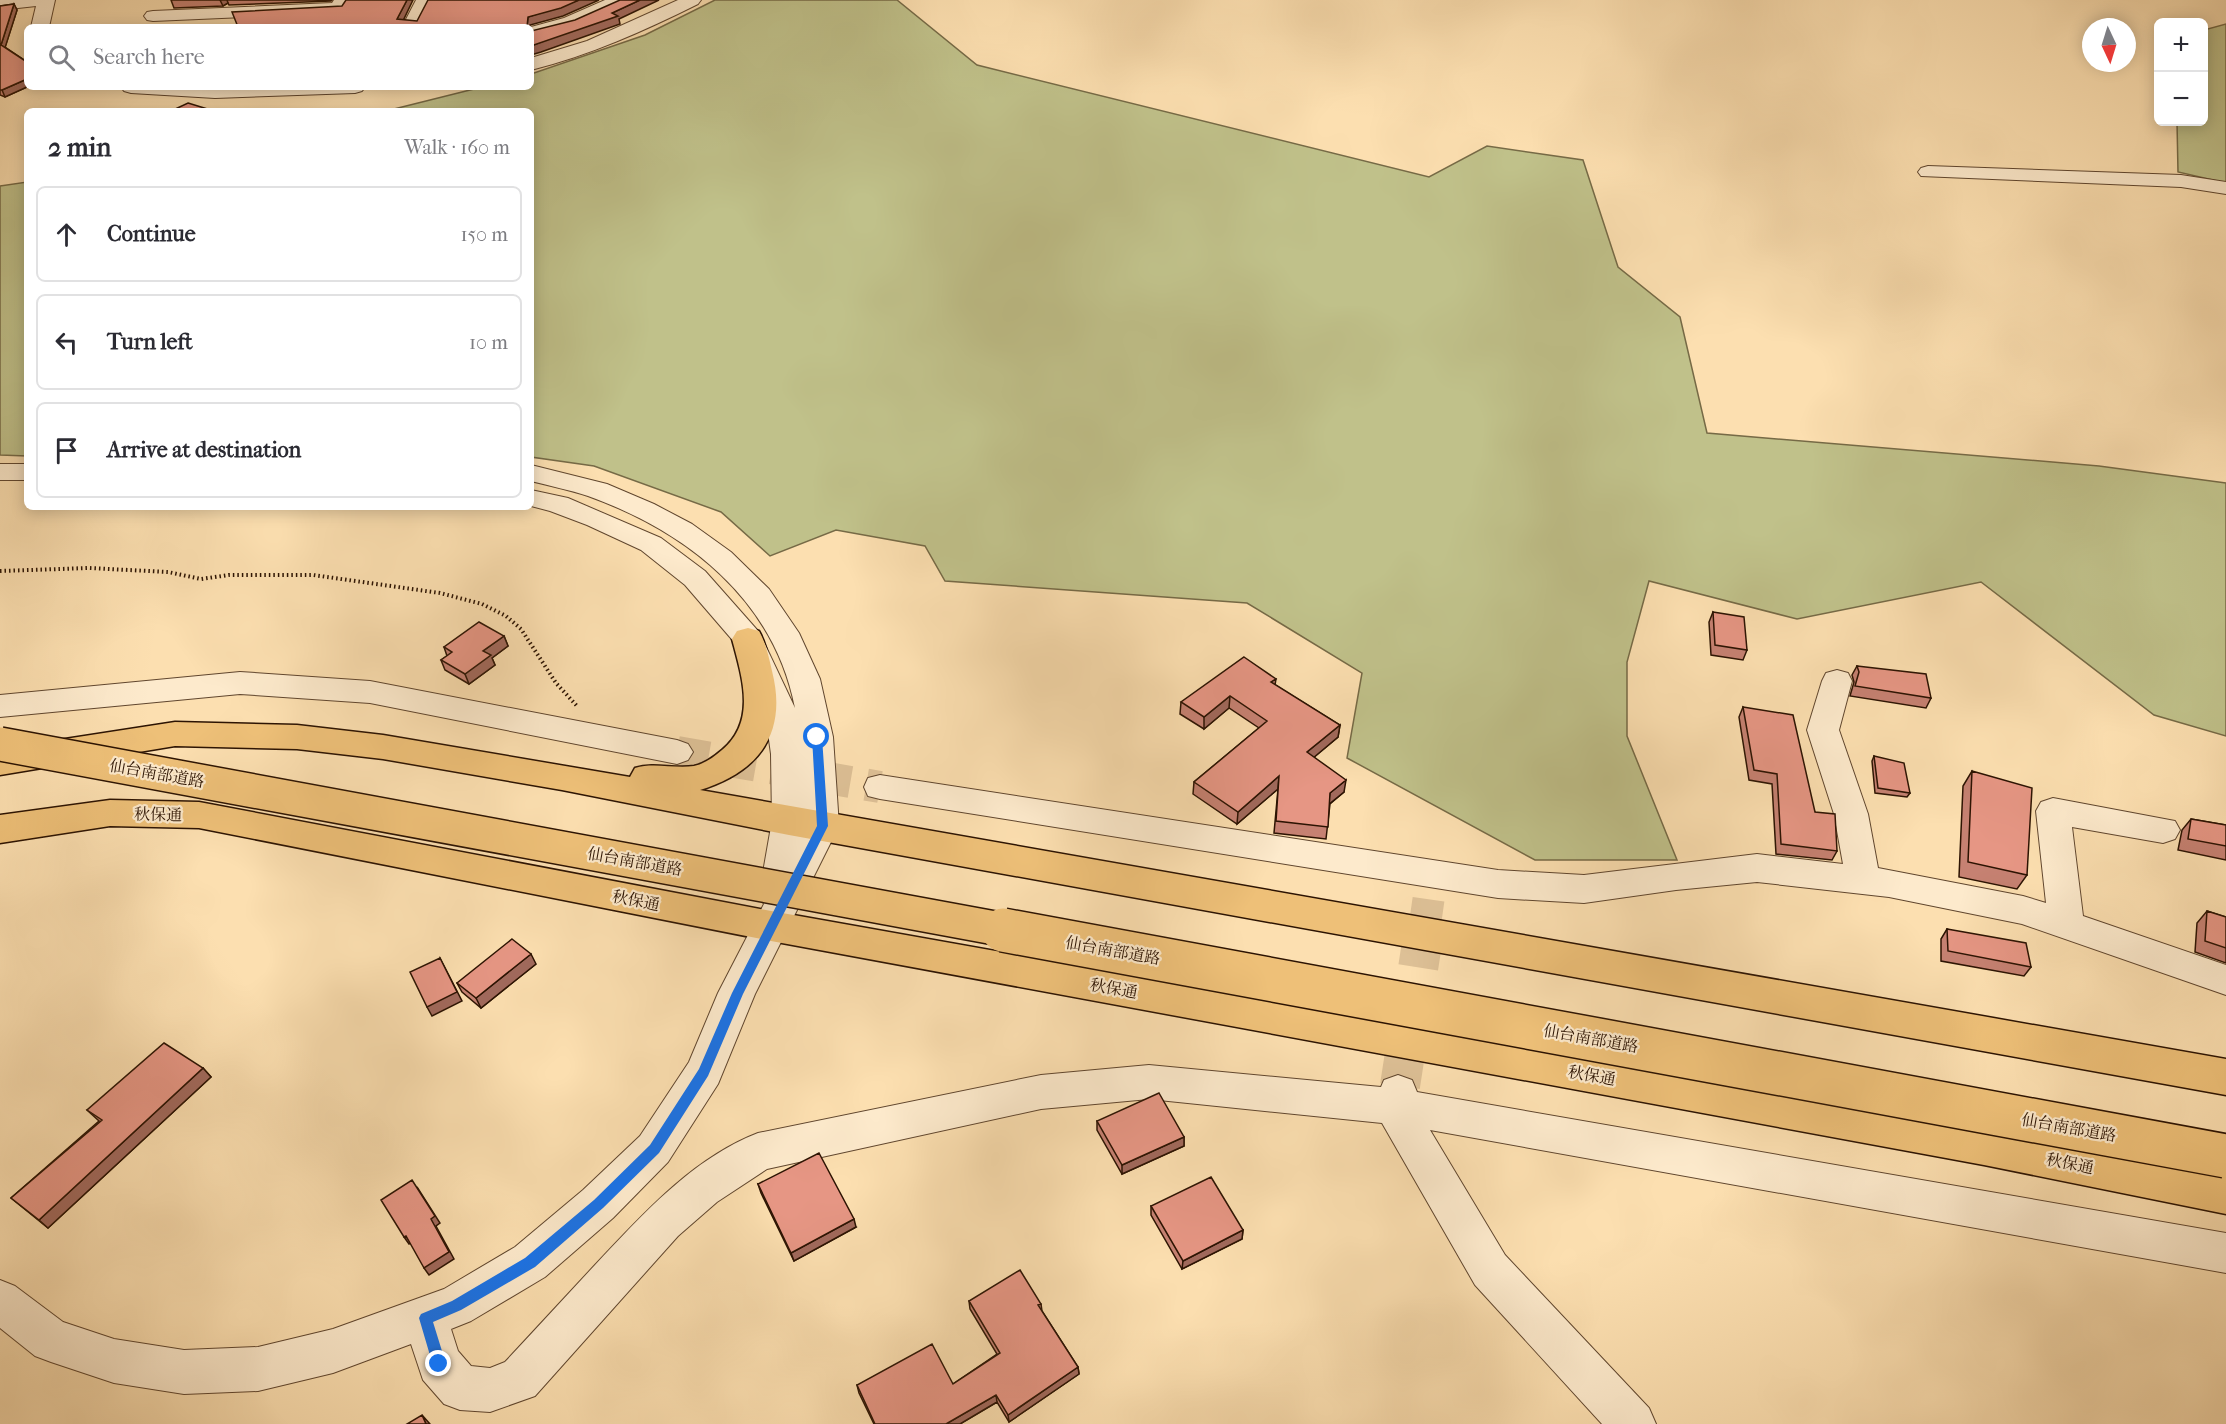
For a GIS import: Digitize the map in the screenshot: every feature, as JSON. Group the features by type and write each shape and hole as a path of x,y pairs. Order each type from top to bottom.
{"highway":[{"path":"419,754 476,751 556,760 644,777 685,780 720,771 748,748 759,727 761,700 748,639"},
{"path":"0,762 175,734 297,737 419,754 562,777 806,824 2226,1077"},
{"name":"仙台南部道路","path":"0,744 2226,1156"},
{"name":"秋保通","path":"0,828 110,813 199,815 771,926 1984,1146 2226,1194"}],"street":[{"path":"0,5 41,0"},
{"path":"41,24 46,0"},
{"path":"157,14 338,8 343,0"},
{"path":"413,24 425,0"},
{"path":"590,0 613,2"},
{"path":"655,0 685,3"},
{"path":"534,32 570,22 613,2"},
{"path":"534,63 627,32 685,3"},
{"path":"153,90 204,92 264,90"},
{"path":"1928,172 2181,181 2226,188"},
{"path":"0,472 24,472"},
{"path":"0,1301 51,1340 114,1361 184,1372 258,1369 333,1351 456,1306 530,1262 598,1204 654,1149 704,1072 737,993 771,926 806,824 817,737 805,679 784,633 759,596 721,560 682,530 597,490 534,474"},
{"path":"0,490 24,490"},
{"path":"534,499 558,504 651,543 696,578 748,639 781,711 789,782 806,824"},
{"path":"1837,681 1823,730 1851,814 1863,880"},
{"path":"0,706 240,682 370,692 677,752"},
{"path":"880,787 1433,884 1498,884 1584,889 1676,876 1757,868 1863,880 2023,910 2226,980"},
{"path":"2066,925 2054,811 2163,830"},
{"path":"426,1318 439,1364 460,1388 490,1390 519,1380 663,1222 703,1188 758,1152 1041,1092 1149,1082 1397,1096 2226,1253"},
{"path":"1397,1096 1490,1270 1633,1424"}],"path":[{"path":"0,571 89,568 168,572 201,579 229,575 314,575 440,593 482,604 506,615 521,629 556,683 577,706 594,736"}],"green space":[{"path":"715,0 897,0 977,65 1429,177 1487,146 1583,160 1618,267 1680,317 1707,433 2099,466 2226,483 2226,736 2154,715 1981,582 1797,619 1649,581 1627,662 1627,736 1677,860 1535,860 1347,758 1362,673 1247,603 945,581 925,546 836,530 770,556 721,512 594,466 534,457 534,108 398,108 470,90 534,90 534,73 645,35"},
{"path":"2226,24 2226,183 2178,172 2177,126 2208,126 2208,29"},
{"path":"24,182 24,456 0,455 0,186"}],"building":[{"path":"346,0 407,0 397,19 417,21 428,0 579,0 561,8 528,17 527,24 237,24 232,12 342,6"},
{"path":"620,0 640,0 612,13 618,16 534,45 534,30 575,20"},
{"path":"14,4 1,45 24,60 24,80 2,90 0,90 0,6"},
{"path":"188,103 204,108 177,108"},
{"path":"1713,612 1744,617 1747,650 1715,645"},
{"path":"479,622 504,636 483,651 491,655 465,674 441,660 452,652 444,647"},
{"path":"1244,657 1276,679 1271,682 1340,725 1307,752 1346,780 1330,793 1328,827 1276,821 1279,776 1238,812 1194,782 1267,721 1230,696 1204,717 1181,702"},
{"path":"1857,666 1926,674 1931,698 1855,686 1859,672"},
{"path":"1743,707 1793,715 1815,812 1835,814 1837,851 1781,844 1777,774 1754,770"},
{"path":"1874,756 1904,763 1910,793 1878,788"},
{"path":"1972,771 2032,788 2027,875 1968,862"},
{"path":"2191,819 2226,825 2226,846 2188,839"},
{"path":"2207,911 2226,917 2226,948 2205,941"},
{"path":"1947,929 2026,943 2031,967 1948,951"},
{"path":"512,939 531,954 476,998 457,983"},
{"path":"440,958 457,992 427,1007 410,972"},
{"path":"164,1043 203,1068 39,1220 11,1198 102,1120 87,1110"},
{"path":"1159,1093 1184,1137 1122,1165 1097,1121"},
{"path":"819,1153 854,1219 791,1253 758,1184"},
{"path":"1211,1177 1243,1230 1183,1261 1151,1206"},
{"path":"412,1180 435,1216 431,1219 449,1252 424,1268 406,1236 404,1237 381,1200"},
{"path":"1020,1270 1041,1304 1038,1305 1078,1367 1008,1415 996,1395 946,1424 875,1424 857,1385 932,1344 953,1384 1000,1353 969,1301"},
{"path":"422,1415 426,1424 407,1424"}],"tunnel":[{"path":"677,752 880,787"},
{"path":"1424,931 1429,896"},
{"path":"1400,1086 1424,930"}],"route":[{"path":"439,1364 426,1318 456,1306 530,1262 598,1204 654,1149 704,1072 737,993 822,826 817,737"}]}
